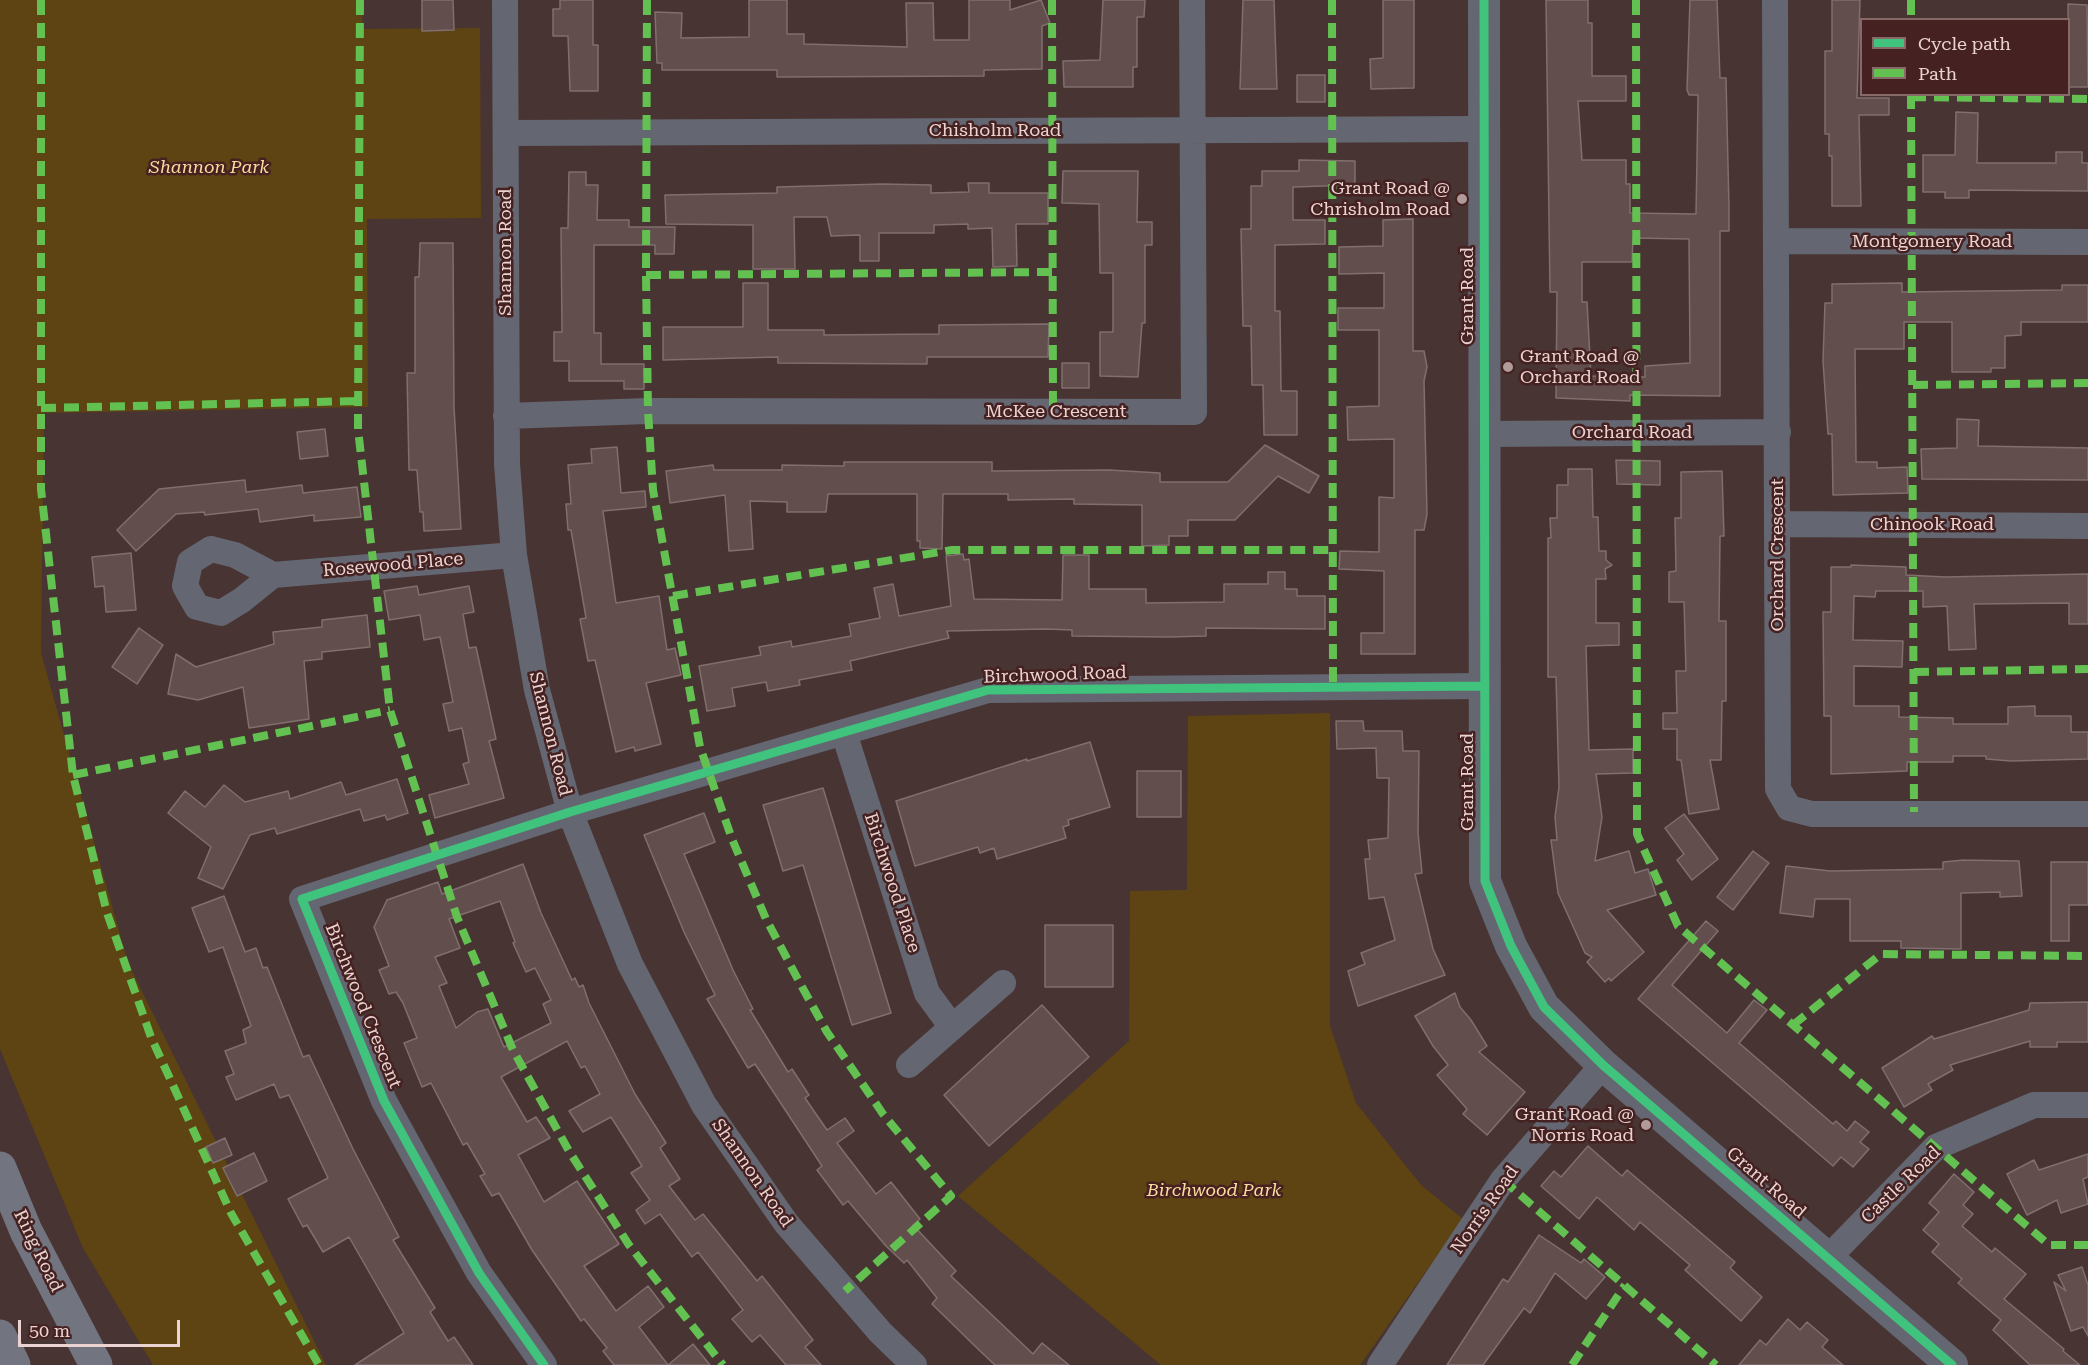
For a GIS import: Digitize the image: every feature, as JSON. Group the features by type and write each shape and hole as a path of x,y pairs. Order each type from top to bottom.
{"highway":[{"name":"Ring Road","path":"0,1168 26,1231 96,1365"},
{"path":"0,1336 14,1365"}],"street":[{"name":"Shannon Road","path":"505,0 506,416 514,555 537,690 570,812 630,964 704,1105 786,1223 880,1332 914,1365"},
{"name":"McKee Crescent","path":"506,416 648,411 1194,412 1192,0"},
{"name":"Grant Road","path":"1484,0 1485,881 1511,946 1544,1007 1603,1065 1952,1365"},
{"name":"Orchard Crescent","path":"1775,0 1778,789 1789,808 1812,814 2088,814"},
{"name":"Chisholm Road","path":"506,133 1484,129"},
{"name":"Montgomery Road","path":"1777,242 2088,242"},
{"name":"Orchard Road","path":"1485,434 1778,432"},
{"name":"Chinook Road","path":"1777,524 2088,526"},
{"name":"Rosewood Place","path":"273,575 514,555"},
{"name":"Birchwood Road","path":"570,812 988,690 1485,686"},
{"name":"Birchwood Place","path":"844,733 927,993 952,1027"},
{"name":"Birchwood Crescent","path":"544,1365 479,1273 384,1101 302,899 570,812"},
{"path":"909,1065 1003,983"},
{"name":"Norris Road","path":"1380,1365 1503,1180 1603,1065"},
{"name":"Castle Road","path":"1828,1258 1936,1147 2034,1105 2088,1105"}],"green space":[{"name":"Shannon Park","path":"0,0 362,0 362,29 480,28 481,218 367,219 368,407 44,413 41,653 128,963 326,1365 153,1365 83,1248 0,1049"},
{"name":"Birchwood Park","path":"1330,713 1330,1026 1356,1103 1421,1185 1463,1219 1360,1365 1161,1365 958,1196 1129,1041 1130,891 1187,890 1188,716"}],"building":[{"path":"422,0 453,0 454,30 422,31"},
{"path":"560,0 593,0 593,45 598,45 598,91 570,91 568,36 553,36 553,9 560,9"},
{"path":"749,0 787,0 787,34 804,34 804,44 907,47 906,3 933,3 934,40 969,40 969,0 1010,0 1010,10 1041,0 1050,23 1042,26 1042,69 984,70 984,76 777,77 777,70 662,70 662,63 657,63 655,12 682,13 681,38 749,37"},
{"path":"1103,0 1145,0 1144,17 1137,17 1137,67 1133,67 1133,87 1064,87 1063,61 1100,60"},
{"path":"1243,0 1274,0 1277,89 1240,89"},
{"path":"1383,0 1414,0 1414,88 1371,89 1370,59 1383,58"},
{"path":"1546,0 1588,0 1588,23 1592,23 1592,76 1626,76 1626,101 1578,101 1582,160 1626,160 1626,184 1630,184 1630,213 1696,214 1698,95 1689,95 1687,90 1690,0 1717,0 1720,78 1726,78 1729,208 1729,231 1720,231 1720,396 1630,395 1630,401 1556,398 1557,292 1550,292","holes":["1633,238 1689,239 1690,363 1645,366 1645,377 1591,376 1587,302 1582,302 1582,262 1632,262"]},
{"path":"1832,0 1860,0 1857,98 1889,98 1889,115 1859,115 1861,206 1832,206 1832,156 1829,156 1829,134 1825,134 1825,51 1832,51"},
{"path":"2068,4 2087,5 2088,87 2070,87 2070,18 2068,18"},
{"path":"1297,75 1325,75 1325,102 1297,102"},
{"path":"1956,112 1978,113 1977,163 2056,163 2056,152 2082,152 2082,163 2088,163 2088,191 1969,190 1969,198 1945,198 1945,192 1923,192 1923,155 1955,155"},
{"path":"1299,160 1355,161 1355,185 1293,187 1293,220 1325,220 1325,244 1275,245 1275,311 1280,311 1281,391 1297,391 1297,435 1264,435 1263,385 1252,385 1251,326 1243,326 1241,229 1251,229 1251,186 1262,186 1262,171 1299,171"},
{"path":"1063,171 1138,171 1137,222 1152,222 1152,245 1145,245 1145,323 1142,323 1138,377 1100,376 1100,332 1113,332 1113,273 1100,273 1099,204 1062,203"},
{"path":"569,172 586,172 586,185 598,185 597,220 629,220 629,227 675,227 674,254 655,254 655,245 594,245 594,333 601,333 601,364 644,364 644,389 624,389 624,381 569,381 569,361 554,361 554,332 562,332 561,228 568,228"},
{"path":"968,183 989,183 989,193 1048,193 1048,224 1016,224 1017,266 993,267 992,228 968,229 968,224 934,225 934,233 879,233 879,261 860,261 860,235 831,236 827,217 794,217 795,269 753,269 753,225 666,224 665,195 777,193 777,187 882,184 931,185 931,193 969,192"},
{"path":"1413,219 1413,351 1424,351 1427,367 1424,381 1427,514 1424,530 1415,530 1415,654 1361,654 1361,633 1384,633 1384,571 1339,569 1340,551 1379,552 1379,497 1394,498 1394,439 1348,440 1347,407 1379,406 1379,330 1338,330 1338,308 1384,308 1384,273 1339,274 1339,247 1383,246 1383,220"},
{"path":"420,243 453,243 454,407 461,529 424,531 423,512 420,512 417,470 409,470 407,373 415,373 415,277 419,277"},
{"path":"743,283 768,283 768,330 824,330 824,335 939,334 939,325 1049,324 1048,357 927,357 927,364 778,363 778,357 663,360 663,327 743,327"},
{"path":"1902,283 1902,292 2062,290 2062,285 2088,285 2088,322 2021,322 2021,335 2005,336 2005,368 1991,368 1991,372 1952,372 1952,322 1904,322 1904,349 1855,349 1856,462 1877,462 1877,468 1907,467 1908,493 1833,495 1832,434 1828,434 1823,361 1825,303 1832,303 1832,284"},
{"path":"1062,363 1089,363 1089,388 1062,388"},
{"path":"1957,419 1979,420 1978,446 2088,448 2088,480 1922,479 1921,449 1957,448"},
{"path":"325,429 328,456 300,459 297,432"},
{"path":"1265,445 1319,476 1309,493 1278,476 1235,520 1188,520 1188,536 1169,536 1169,545 1142,546 1142,505 1074,504 1074,499 1008,500 1008,494 943,494 942,549 920,548 920,541 917,541 917,494 828,494 826,512 787,512 787,502 750,501 753,549 729,551 725,495 670,503 666,471 713,465 714,470 782,470 782,465 844,466 844,462 992,462 992,471 1109,470 1160,473 1160,482 1228,482"},
{"path":"617,447 621,493 645,491 646,507 603,511 616,603 659,596 667,650 675,648 681,675 646,683 661,744 635,751 634,747 616,752 595,660 588,661 580,619 586,618 571,530 568,530 566,504 571,504 568,465 592,463 591,449"},
{"path":"1616,460 1660,461 1660,485 1617,484"},
{"path":"1568,469 1592,469 1593,517 1598,517 1599,551 1606,551 1606,560 1612,565 1605,569 1606,579 1596,579 1596,623 1619,623 1619,645 1586,646 1589,750 1633,749 1633,773 1596,774 1602,817 1595,861 1629,851 1635,873 1648,869 1656,895 1607,910 1644,952 1611,981 1609,978 1605,982 1587,962 1592,957 1585,953 1558,893 1551,840 1557,840 1555,817 1559,787 1556,677 1548,677 1548,538 1551,538 1550,518 1557,518 1557,485 1568,485"},
{"path":"1722,471 1724,536 1720,536 1719,621 1726,621 1726,701 1722,701 1721,760 1710,760 1719,809 1689,814 1681,760 1677,760 1677,729 1663,729 1663,713 1677,713 1676,671 1686,671 1684,602 1669,602 1669,572 1676,571 1675,518 1681,518 1681,472"},
{"path":"245,480 246,492 302,485 303,493 357,487 361,517 314,521 314,515 260,522 258,509 205,515 204,512 176,514 136,551 117,530 159,489"},
{"path":"131,553 136,610 106,612 104,586 95,587 92,557"},
{"path":"963,554 964,560 969,559 974,599 1062,600 1063,555 1089,555 1089,589 1146,589 1146,603 1224,602 1224,584 1268,584 1268,572 1285,572 1285,589 1297,589 1297,596 1325,596 1325,629 1206,628 1206,636 1168,637 1072,636 1072,630 1046,629 947,631 949,638 850,661 852,670 799,680 800,685 768,691 766,682 732,688 735,706 707,711 699,666 761,655 759,647 791,641 792,647 851,636 849,624 880,618 874,588 893,584 899,616 951,606 946,556"},
{"path":"1851,565 1906,567 1906,575 1945,577 2088,574 2088,624 2069,624 2069,603 1974,604 1976,649 1949,650 1947,606 1923,607 1923,591 1876,591 1875,597 1854,596 1853,640 1903,641 1902,667 1854,666 1854,706 1899,706 1899,717 1953,718 1953,724 2008,724 2008,707 2035,706 2035,716 2071,716 2071,732 2088,732 2088,759 2011,761 1986,759 1986,756 1953,756 1953,762 1907,762 1907,771 1831,774 1831,716 1824,716 1823,612 1831,612 1831,567 1851,567"},
{"path":"417,586 419,595 469,586 474,612 463,614 469,648 476,647 496,739 489,741 504,798 435,818 429,795 469,784 463,764 469,762 462,728 449,731 443,704 453,702 440,637 424,640 420,615 389,620 384,591"},
{"path":"367,615 370,647 322,652 322,659 304,661 309,719 249,728 243,687 198,700 168,694 176,654 196,667 274,644 273,632 322,627 322,620"},
{"path":"139,628 163,645 137,684 112,667"},
{"path":"1336,721 1363,721 1364,731 1402,731 1403,751 1419,751 1418,833 1422,873 1415,874 1433,949 1445,975 1358,1006 1348,971 1365,964 1361,953 1395,940 1384,897 1369,899 1365,859 1370,859 1368,840 1388,838 1389,778 1377,778 1376,748 1337,749"},
{"path":"1090,742 1110,807 1068,820 1069,825 1063,827 1066,838 997,859 994,848 980,853 978,847 915,866 896,801 1027,759 1027,761"},
{"path":"1137,771 1181,771 1181,817 1137,817"},
{"path":"397,779 408,813 387,820 385,815 364,821 360,809 277,834 275,828 250,835 223,889 198,878 211,847 168,813 185,791 205,807 224,785 245,802 288,791 290,799 341,782 346,795"},
{"path":"823,788 891,1013 852,1025 803,865 783,871 763,805"},
{"path":"704,813 715,842 684,854 733,970 753,1009 750,1010 788,1072 792,1069 809,1095 805,1098 827,1130 845,1118 854,1131 837,1143 876,1194 891,1182 920,1219 913,1225 956,1271 951,1276 1033,1354 1042,1343 1069,1365 995,1365 932,1304 937,1298 907,1260 904,1263 886,1246 848,1201 843,1205 817,1170 822,1166 755,1064 748,1068 707,999 715,995 684,932 644,835"},
{"path":"1684,814 1718,859 1692,880 1677,860 1684,854 1665,828"},
{"path":"1753,851 1769,863 1733,910 1717,897"},
{"path":"2019,861 2022,896 2000,897 2000,892 1961,893 1961,949 1901,948 1901,941 1850,941 1850,899 1815,899 1813,917 1780,913 1786,866 1830,871 1943,869 1943,862"},
{"path":"2051,862 2088,862 2088,905 2069,905 2069,941 2051,941"},
{"path":"523,864 541,913 572,980 575,978 579,987 583,985 589,1003 635,1094 666,1143 660,1148 680,1179 669,1186 695,1220 703,1214 757,1281 762,1276 813,1340 805,1347 821,1365 786,1365 760,1335 752,1342 732,1319 743,1310 698,1252 692,1257 660,1214 645,1224 636,1210 650,1200 631,1173 642,1166 611,1117 583,1132 569,1111 600,1094 585,1066 581,1068 567,1041 501,1077 527,1122 536,1117 550,1138 518,1155 544,1202 577,1181 619,1244 584,1266 616,1311 648,1286 664,1307 639,1327 668,1365 614,1365 603,1351 607,1348 584,1319 581,1321 532,1250 499,1193 492,1196 480,1176 485,1174 467,1143 463,1145 431,1083 422,1087 404,1043 417,1038 403,1003 396,992 389,994 379,970 389,966 374,927 387,900 438,882 442,894","holes":["500,901 515,942 513,943 526,972 535,968 551,1000 543,1004 551,1023 504,1047 488,1009 477,1012 456,1028 439,986 447,983 435,957 460,948 449,919"]},
{"path":"224,896 245,952 256,948 263,968 267,967 303,1057 309,1055 353,1149 399,1237 393,1240 435,1308 430,1312 448,1341 454,1337 473,1365 355,1365 404,1333 349,1237 323,1252 307,1225 303,1227 288,1199 328,1178 289,1095 280,1098 274,1084 236,1100 226,1077 234,1074 225,1051 246,1043 243,1030 251,1026 223,947 209,952 192,908"},
{"path":"1706,921 1718,931 1672,985 1727,1033 1754,1000 1767,1010 1739,1043 1833,1124 1836,1121 1847,1131 1855,1121 1869,1132 1860,1142 1869,1149 1853,1167 1841,1157 1833,1166 1638,999"},
{"path":"1045,925 1113,925 1113,987 1045,987"},
{"path":"1455,993 1460,1007 1487,1046 1479,1052 1525,1092 1487,1135 1463,1114 1467,1109 1437,1075 1448,1065 1433,1046 1415,1016"},
{"path":"2088,1002 2088,1042 2057,1042 2057,1047 2030,1047 2030,1041 1950,1065 1953,1070 1928,1084 1932,1090 1904,1107 1882,1068 1932,1036 1934,1039 2029,1010 2030,1003"},
{"path":"1042,1005 1089,1057 989,1146 944,1095"},
{"path":"225,1138 232,1155 213,1163 206,1147"},
{"path":"1588,1146 1622,1176 1627,1170 1735,1262 1730,1268 1762,1297 1741,1321 1685,1270 1690,1265 1640,1222 1634,1230 1597,1197 1579,1219 1541,1186 1554,1171 1561,1177"},
{"path":"254,1153 267,1181 237,1196 223,1168"},
{"path":"2088,1154 2088,1177 2083,1179 2088,1204 2061,1213 2057,1200 2027,1215 2007,1174 2034,1160 2039,1170"},
{"path":"1954,1174 1974,1192 1963,1205 1973,1214 1962,1226 1992,1252 1995,1248 2026,1274 2004,1299 2080,1365 2030,1365 1993,1330 2001,1320 1958,1283 1962,1279 1932,1252 1939,1244 1923,1230 1939,1212 1929,1203"},
{"path":"1539,1235 1581,1263 1584,1259 1605,1277 1586,1299 1555,1273 1530,1313 1524,1308 1483,1365 1447,1365 1503,1279 1508,1282"},
{"path":"2082,1267 2088,1285 2088,1336 2083,1327 2071,1331 2054,1282 2066,1291 2058,1275"},
{"path":"1788,1319 1800,1330 1807,1322 1828,1340 1822,1347 1843,1365 1739,1365 1760,1340 1766,1345"},
{"path":"693,1344 710,1365 668,1365"}],"marked path":[{"path":"41,0 41,489 73,775 107,913 151,1037 231,1213 319,1365"},
{"path":"360,0 358,429 390,710 457,917 513,1050 569,1151 629,1245 723,1365"},
{"path":"647,0 646,275 648,411 653,490 700,747 732,839 766,919 827,1032 883,1114 951,1196 845,1291"},
{"path":"1052,0 1053,412"},
{"path":"1332,0 1333,687"},
{"path":"1636,0 1637,834 1678,926 2049,1245 2088,1245"},
{"path":"1911,0 1911,18"},
{"path":"1911,96 1914,812"},
{"path":"1911,97 2088,99"},
{"path":"646,275 1053,272"},
{"path":"1913,385 2088,383"},
{"path":"41,408 357,401"},
{"path":"673,596 952,550 1333,550"},
{"path":"1914,672 2088,669"},
{"path":"73,775 390,710"},
{"path":"1793,1025 1881,954 2088,956"},
{"path":"1503,1180 1716,1365"},
{"path":"1572,1365 1625,1285"}],"cycle path":[{"path":"1484,0 1485,881 1511,946 1544,1007 1603,1065 1952,1365"},
{"path":"544,1365 479,1273 384,1101 302,899 570,812 988,690 1485,686"}],"place":[{"name":"Grant Road @ Chrisholm Road","path":"1462,199"},
{"name":"Grant Road @ Orchard Road","path":"1508,367"},
{"name":"Grant Road @ Norris Road","path":"1646,1125"}]}
